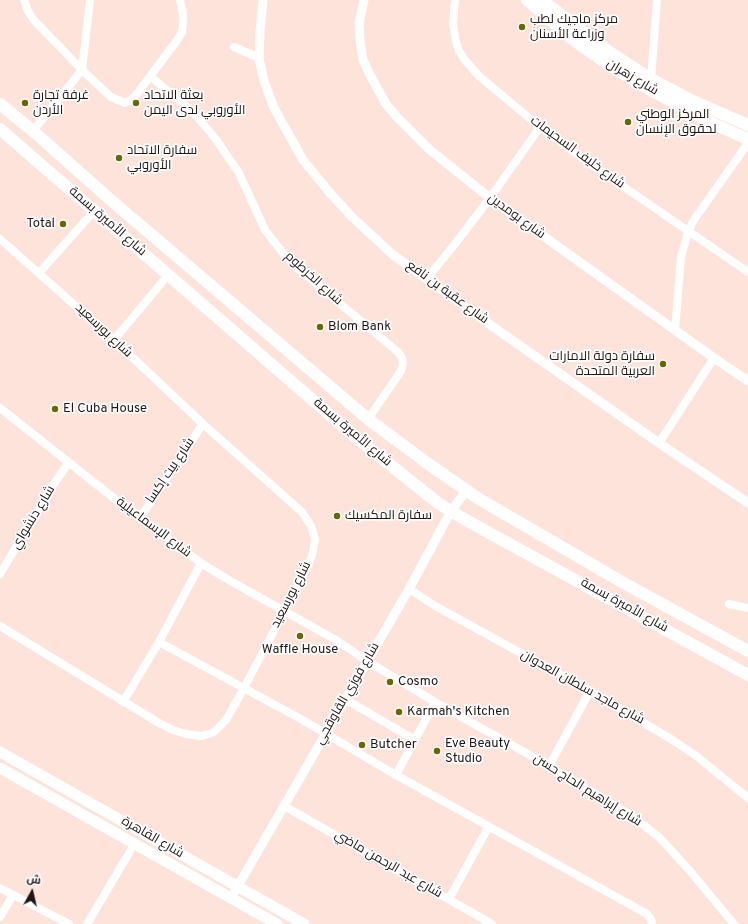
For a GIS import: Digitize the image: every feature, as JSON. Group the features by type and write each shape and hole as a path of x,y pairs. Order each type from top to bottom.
{"main road":[{"name":"شارع زهران","path":"528,0 571,38 609,65 647,88 748,139"},
{"name":"شارع زهران","path":"542,0 608,51 651,79 694,101 748,124"},
{"name":"شارع الأميرة بسمة","path":"0,104 33,131 113,202 368,418 466,491 622,582 748,651"},
{"name":"شارع الأميرة بسمة","path":"0,129 353,435 438,503 748,675"},
{"name":"شارع القاهرة","path":"0,752 304,924"},
{"name":"شارع القاهرة","path":"0,768 277,924"}],"street":[{"path":"24,0 33,19 82,70 111,97 125,103 131,100 151,77 182,32 183,14 180,0"},
{"path":"33,131 82,70 90,0"},
{"name":"شارع عقبة بن نافع","path":"263,0 259,58 264,82 274,108 303,160 352,217 392,254 498,331 748,503"},
{"name":"شارع بومدين","path":"364,0 360,23 360,41 363,60 386,104 397,118 430,150 490,198 748,381"},
{"name":"شارع خليف السحيمات","path":"455,0 453,15 454,33 459,51 479,76 540,127 688,232 748,272"},
{"path":"651,79 658,0"},
{"path":"234,47 259,58"},
{"name":"شارع الخرطوم","path":"151,77 192,111 215,138 239,174 265,230 287,257 297,268 398,352 403,363 401,371 368,418"},
{"path":"427,278 490,198 540,127"},
{"path":"675,330 681,257 688,232 694,220 748,143"},
{"path":"39,272 94,211"},
{"name":"شارع بورسعيد","path":"0,239 39,272 203,424 302,512 311,526 315,539 313,552 308,566 226,720 214,732 202,736 186,734 173,730 123,702 0,626"},
{"path":"114,340 168,275"},
{"path":"659,443 714,358"},
{"name":"شارع الإسماعيلية","path":"0,408 140,518 201,563 159,642 123,702"},
{"name":"شارع بيت إكسا","path":"140,518 203,424"},
{"name":"شارع دنشواي","path":"0,574 48,493 69,462"},
{"name":"شارع فوزي القاوقجي","path":"231,898 409,589 451,511 466,491"},
{"name":"شارع إبراهيم الحاج حسن","path":"201,563 284,612 336,640 367,661 435,702 601,796 647,827 660,838 690,871 734,924"},
{"name":"شارع ماجد سلطان العدوان","path":"409,589 437,607 642,721 683,747 748,798"},
{"path":"729,604 748,608"},
{"path":"159,642 326,733 396,775 647,914 651,919 652,924"},
{"path":"549,766 590,691"},
{"path":"345,699 415,740"},
{"path":"396,775 435,702"},
{"name":"شارع عبد الرحمن ماضي","path":"284,806 492,924"},
{"path":"449,899 489,826"},
{"path":"87,924 135,843"},
{"path":"0,888 69,924"},
{"path":"0,917 13,895"}],"place":[{"name":"مركز ماجيك لطب وزراعة الأسنان","path":"522,27"},
{"name":"غرفة تجارة الأردن","path":"25,103"},
{"name":"بعثة الاتحاد الأوروبي لدى اليمن","path":"136,103"},
{"name":"المركز الوطني لحقوق الإنسان","path":"628,122"},
{"name":"سفارة الاتحاد الأوروبي","path":"119,158"},
{"name":"Total","path":"63,224"},
{"name":"Blom Bank","path":"320,327"},
{"name":"سفارة دولة الامارات العربية المتحدة","path":"663,364"},
{"name":"El Cuba House","path":"55,409"},
{"name":"سفارة المكسيك","path":"337,516"},
{"name":"Waffle House","path":"300,636"},
{"name":"Cosmo","path":"390,682"},
{"name":"Karmah's Kitchen","path":"399,712"},
{"name":"Butcher","path":"362,745"},
{"name":"Eve Beauty Studio","path":"437,751"}]}
